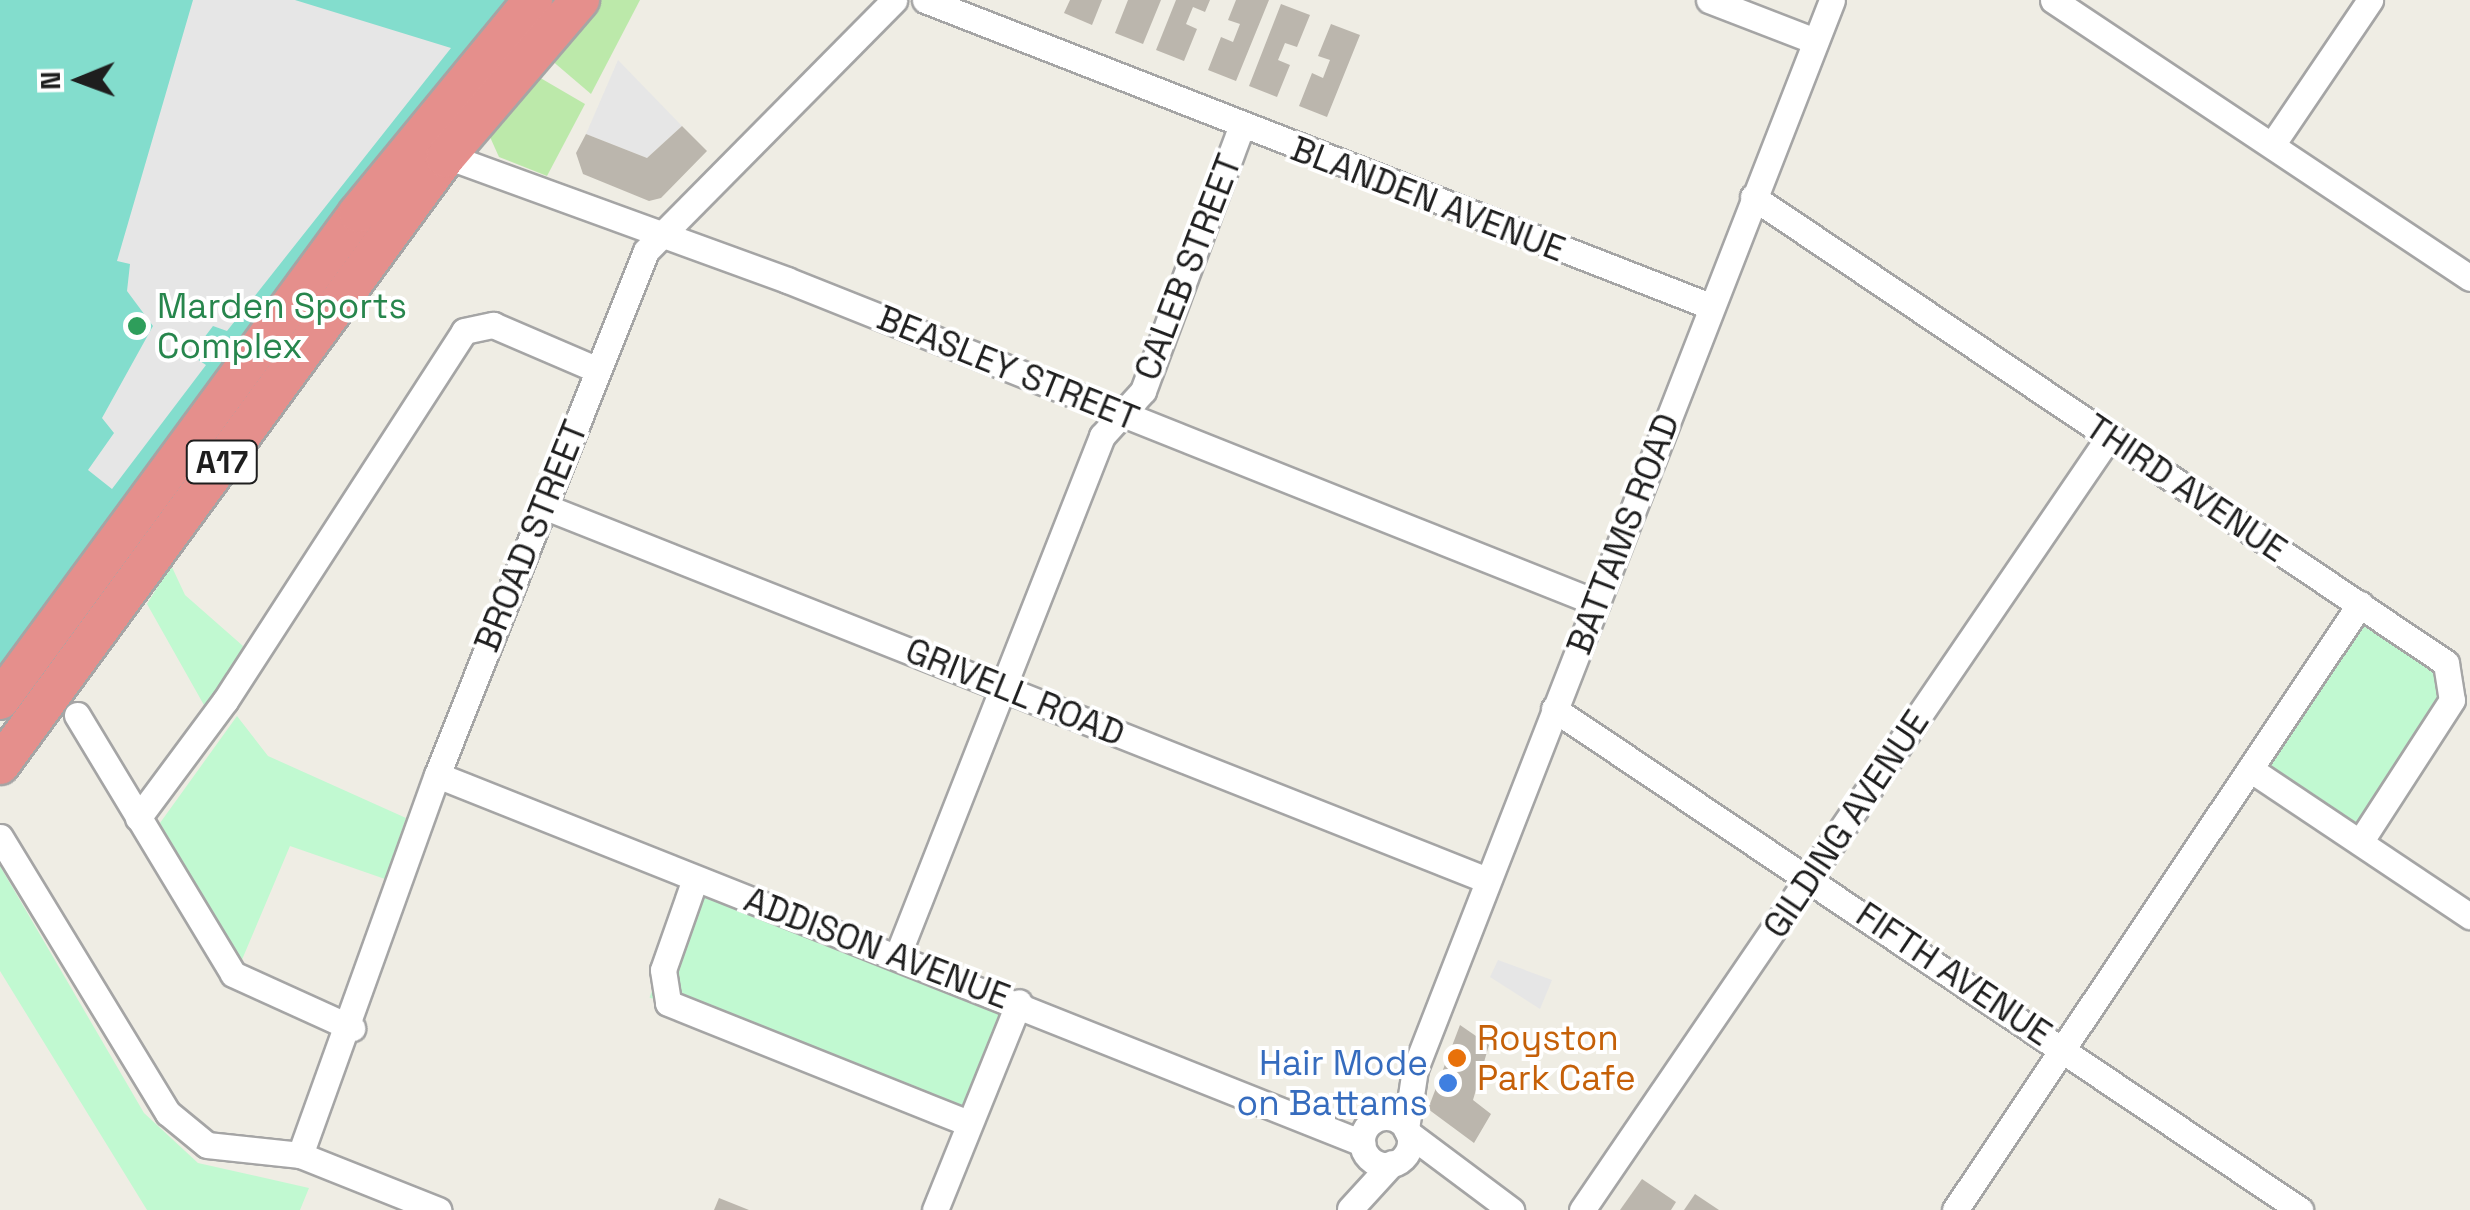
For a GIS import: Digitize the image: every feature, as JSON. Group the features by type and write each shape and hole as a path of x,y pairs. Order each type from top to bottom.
{"highway":[{"name":"A17","path":"0,766 430,149 482,62 533,0"},
{"name":"A17","path":"0,700 430,149 484,110 580,0"},
{"path":"484,110 482,62 534,52"}],"street":[{"name":"BROAD STREET","path":"300,1155 352,1028 437,775 598,370 658,234 894,0"},
{"name":"BLANDEN AVENUE","path":"925,0 1242,128 1710,306"},
{"path":"1709,0 1814,41"},
{"name":"BATTAMS ROAD","path":"1350,1209 1396,1162 1407,1131 1415,1069 1832,0"},
{"path":"2053,0 2470,278"},
{"path":"2272,145 2370,0"},
{"name":"CALEB STREET","path":"898,954 1102,436 1143,391 1242,128"},
{"name":"BEASLEY STREET","path":"430,149 1122,414 1597,604"},
{"name":"THIRD AVENUE","path":"1754,197 2446,663 2455,688 2360,842"},
{"path":"138,818 254,657 464,331 493,325 598,370"},
{"name":"GILDING AVENUE","path":"1582,1210 2109,437"},
{"name":"GRIVELL ROAD","path":"543,506 1487,880"},
{"path":"1956,1210 2360,604"},
{"name":"FIFTH AVENUE","path":"1554,710 2065,1047 2300,1210"},
{"path":"77,715 234,974 352,1028"},
{"path":"2250,769 2470,916"},
{"name":"ADDISON AVENUE","path":"437,775 695,880 898,954 1317,1120 1368,1135"},
{"path":"0,837 168,1113 207,1145 300,1155 399,1203 438,1210"},
{"path":"695,880 663,970 668,1003 968,1122"},
{"path":"935,1210 1020,1002"},
{"name":"BATTAMS ROAD","path":"1350,1209 1368,1135 1415,1069"},
{"path":"1368,1135 1407,1131 1450,1170 1511,1210"},
{"path":"1368,1135 1396,1162 1450,1170"}],"green space":[{"path":"601,0 640,0 591,94 550,59"},
{"path":"537,76 585,104 547,176 499,157 490,137"},
{"path":"171,565 185,595 243,646 209,714 147,604"},
{"path":"2360,604 2452,676 2360,842 2250,769"},
{"path":"237,716 268,756 406,818 385,879 290,846 241,962 160,823"},
{"path":"0,866 144,1113 198,1163 309,1188 300,1210 147,1210 0,971"},
{"path":"695,879 1019,1003 973,1122 649,998"}],"shaded area":[{"name":"Marden Sports Complex","path":"0,0 533,0 0,700"},
{"path":"193,0 295,0 451,48 227,331 213,326 191,355 206,365 112,489 88,470 114,433 102,418 153,326 127,291 130,264 117,261"},
{"path":"618,60 682,126 647,158 586,134"},
{"path":"1498,960 1552,980 1540,1009 1490,977"}],"building":[{"path":"1070,0 1102,0 1092,25 1064,13"},
{"path":"1128,0 1161,0 1143,44 1115,33"},
{"path":"1176,0 1210,0 1205,12 1193,7 1186,24 1197,29 1184,61 1156,50"},
{"path":"1236,0 1269,0 1236,81 1208,70 1221,37 1233,42 1240,24 1228,20"},
{"path":"1281,4 1310,15 1297,47 1285,43 1278,60 1290,65 1277,97 1249,86"},
{"path":"1331,24 1360,35 1327,117 1299,106 1312,73 1323,78 1330,60 1318,56"},
{"path":"682,126 707,151 661,198 649,201 583,174 576,153 586,134 647,158"},
{"path":"1460,1025 1489,1045 1473,1100 1491,1114 1474,1143 1428,1109"},
{"path":"1642,1179 1676,1202 1671,1210 1620,1210"},
{"path":"1695,1194 1719,1210 1684,1210"},
{"path":"719,1198 749,1210 714,1210"}],"place":[{"name":"Marden Sports Complex","path":"137,326"},
{"name":"Royston Park Cafe","path":"1457,1058"},
{"name":"Hair Mode on Battams","path":"1448,1083"}]}
